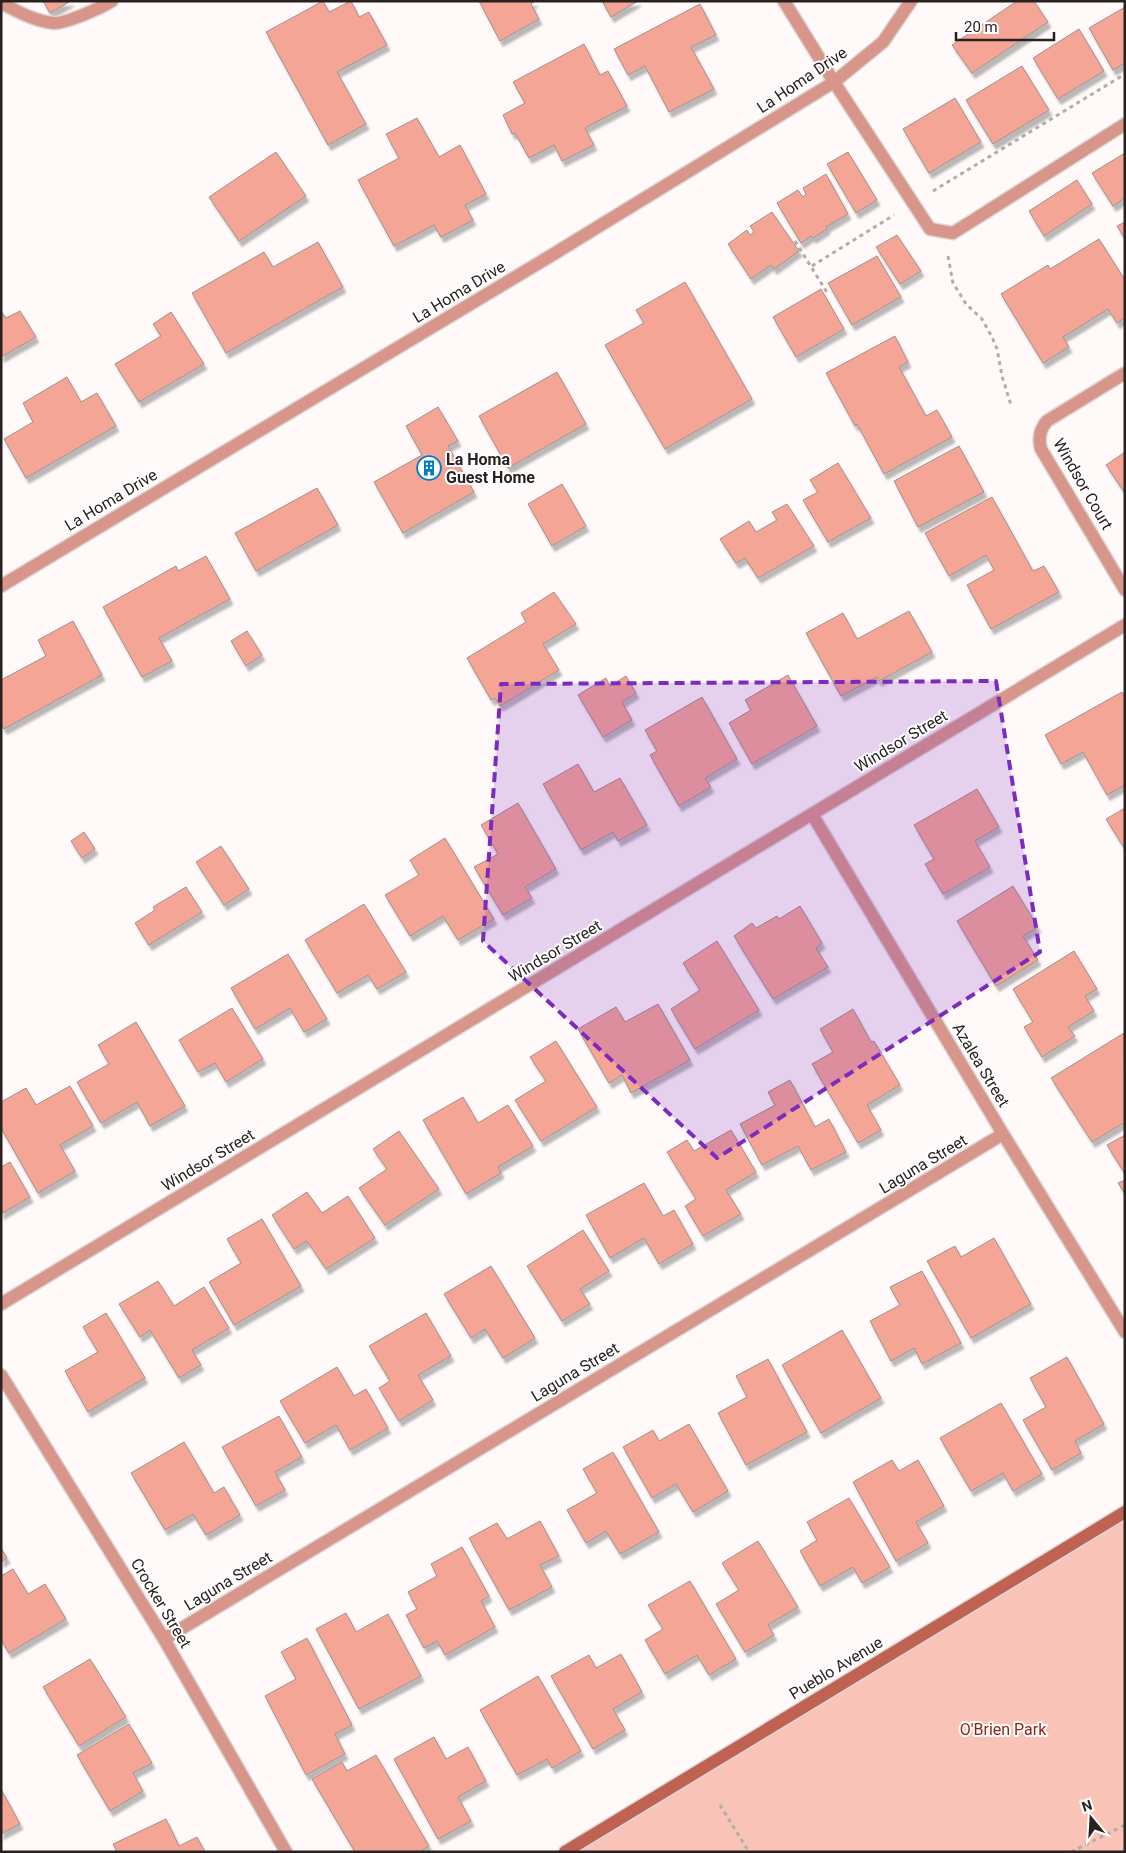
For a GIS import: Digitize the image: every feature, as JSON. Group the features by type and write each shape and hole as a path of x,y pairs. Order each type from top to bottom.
{"street":[{"path":"1,2 26,16 55,23 97,10 112,1"},
{"path":"784,1 834,82 930,229 953,233 1125,124"},
{"name":"La Homa Drive","path":"1,586 557,252 834,82 883,42 911,1"},
{"name":"Windsor Court","path":"1125,373 1047,421 1043,426 1039,441 1041,449 1125,590"},
{"name":"Windsor Street","path":"1,1304 1125,626"},
{"name":"Azalea Street","path":"812,814 1003,1134 1125,1332"},
{"name":"Laguna Street","path":"164,1638 1003,1134"},
{"name":"Crocker Street","path":"1,1375 164,1638 286,1852"},
{"name":"Pueblo Avenue","path":"565,1852 1125,1512"}],"path":[{"path":"812,266 1125,74"},
{"path":"946,233 953,283 966,304 982,319 992,337 997,349 1002,376 1011,405"},
{"path":"795,241 828,294"},
{"path":"720,1805 749,1852"},
{"path":"1071,1852 1125,1825"}],"highlighted area":[{"path":"996,681 1040,952 717,1158 483,941 501,684"}],"green space":[{"name":"O'Brien Park","path":"1125,1512 1125,1852 579,1852 575,1846"}],"building":[{"path":"43,1 71,1 50,13"},
{"path":"323,1 329,12 351,1 359,17 369,12 387,45 337,72 366,124 328,145 266,32"},
{"path":"479,1 535,1 531,4 539,19 500,41"},
{"path":"602,1 638,1 611,17"},
{"path":"1017,1 1034,1 1048,22 972,73 952,45"},
{"path":"700,4 716,35 691,47 714,89 669,112 645,66 628,75 614,49"},
{"path":"1125,7 1125,63 1113,70 1089,28"},
{"path":"1079,29 1104,71 1058,99 1033,58"},
{"path":"584,44 600,75 608,71 627,106 585,128 594,145 562,161 554,145 529,158 515,133 512,134 503,115 525,103 513,82"},
{"path":"1022,66 1049,110 993,144 966,100"},
{"path":"955,98 981,142 929,173 903,129"},
{"path":"417,118 439,157 460,145 486,194 465,205 473,220 441,237 434,225 394,246 358,180 399,158 386,134"},
{"path":"276,152 306,196 239,241 209,197"},
{"path":"848,152 877,200 856,213 827,164"},
{"path":"1125,153 1125,198 1113,206 1092,173"},
{"path":"826,174 848,214 826,227 827,229 813,238 811,236 801,243 777,203 798,190 803,197 806,194 803,188"},
{"path":"1077,180 1092,204 1044,236 1029,211"},
{"path":"772,212 799,251 774,269 771,265 751,279 728,244 747,230 750,235 754,232 750,226"},
{"path":"1125,222 1125,239 1117,226"},
{"path":"897,235 921,271 900,284 876,247"},
{"path":"1099,239 1125,280 1125,318 1117,323 1108,309 1063,337 1069,347 1043,363 1001,294 1048,265 1050,269"},
{"path":"318,242 343,287 226,353 192,293 264,252 273,267"},
{"path":"877,256 901,297 852,325 828,283"},
{"path":"685,282 752,399 665,449 605,345 644,323 636,310"},
{"path":"821,289 844,329 796,357 773,317"},
{"path":"1,311 6,318 20,311 36,337 1,357"},
{"path":"171,312 204,364 139,402 115,364 161,336 153,324"},
{"path":"895,336 908,362 899,367 926,416 937,410 952,437 884,474 826,373"},
{"path":"557,372 586,424 508,468 479,416"},
{"path":"67,377 81,402 97,393 116,426 26,478 4,439 33,422 23,403"},
{"name":"La Homa Guest Home","path":"438,407 458,441 448,446 474,492 403,533 374,482 422,455 406,426"},
{"path":"959,446 984,492 918,527 894,481"},
{"path":"1125,452 1125,493 1106,465"},
{"path":"838,463 871,518 828,542 803,500 818,492 810,480"},
{"path":"562,484 586,526 552,546 528,504"},
{"path":"317,488 338,525 256,571 235,533"},
{"path":"992,497 1033,571 1044,566 1059,592 991,629 967,585 994,570 986,555 949,576 925,533"},
{"path":"787,504 814,546 758,578 745,558 736,563 720,539 749,521 756,532 777,520 772,512"},
{"path":"206,556 230,599 159,638 172,661 142,677 103,607 176,566 178,571"},
{"path":"554,592 576,624 543,644 559,670 500,706 495,698 491,700 467,658 526,622 521,613"},
{"path":"909,611 932,652 879,681 877,677 841,696 806,633 843,613 857,639"},
{"path":"73,621 102,675 4,729 1,724 1,680 46,656 38,640"},
{"path":"247,631 262,655 246,666 231,641"},
{"path":"788,675 817,726 752,764 729,723 751,710 745,700"},
{"path":"626,676 636,693 622,702 632,720 603,737 578,695 606,678 610,686"},
{"path":"1122,692 1125,698 1125,785 1107,795 1083,752 1061,764 1045,735"},
{"path":"702,697 737,759 705,778 711,787 679,806 650,755 657,751 645,730"},
{"path":"578,764 594,792 620,778 647,825 618,841 613,832 581,850 543,784"},
{"path":"977,789 999,827 975,841 990,867 943,894 925,864 934,859 914,825"},
{"path":"518,803 556,869 525,887 532,898 503,915 474,867 498,854 481,825"},
{"path":"1125,808 1125,849 1106,819"},
{"path":"84,832 95,849 82,858 71,841"},
{"path":"445,838 494,919 458,940 443,916 410,936 385,895 419,875 410,860"},
{"path":"221,846 249,889 224,905 196,862"},
{"path":"1013,886 1038,927 1023,936 1038,960 996,986 957,921"},
{"path":"186,887 202,912 149,945 135,923 155,910 153,907"},
{"path":"364,904 406,972 377,989 368,975 337,993 305,940"},
{"path":"800,906 822,943 816,948 828,967 773,999 734,936 752,923 756,928 777,916 779,919"},
{"path":"717,941 759,1010 695,1049 671,1009 700,990 683,963"},
{"path":"1074,951 1097,989 1085,996 1094,1011 1068,1027 1075,1036 1042,1057 1024,1027 1033,1022 1013,989"},
{"path":"288,954 327,1019 304,1032 290,1008 255,1029 231,988"},
{"path":"658,1004 690,1060 631,1093 622,1075 609,1083 578,1029 616,1007 625,1022"},
{"path":"232,1008 263,1059 226,1082 215,1063 198,1072 179,1040"},
{"path":"853,1009 871,1042 874,1041 900,1085 867,1105 881,1130 858,1143 812,1064 833,1052 820,1029"},
{"path":"136,1022 185,1106 150,1126 137,1102 101,1123 77,1082 109,1064 98,1045"},
{"path":"1124,1033 1125,1122 1092,1142 1051,1078"},
{"path":"556,1041 597,1107 541,1141 515,1100 546,1081 530,1057"},
{"path":"790,1080 815,1127 829,1119 846,1152 811,1170 798,1146 762,1165 740,1124 775,1105 768,1092"},
{"path":"70,1086 93,1126 60,1145 75,1171 38,1193 1,1128 1,1102 26,1088 36,1105"},
{"path":"463,1097 478,1123 508,1105 533,1146 498,1167 501,1173 466,1194 423,1120"},
{"path":"731,1130 756,1172 726,1190 741,1214 703,1236 685,1206 696,1199 667,1152 687,1140 694,1151"},
{"path":"399,1131 439,1189 385,1225 359,1188 387,1169 373,1149"},
{"path":"1125,1135 1125,1174 1107,1145"},
{"path":"10,1162 30,1197 1,1214 1,1167"},
{"path":"1125,1180 1125,1194 1118,1183"},
{"path":"644,1183 663,1216 674,1210 693,1244 659,1264 644,1238 610,1258 586,1215"},
{"path":"307,1192 322,1213 348,1196 375,1238 326,1269 307,1241 294,1249 272,1215"},
{"path":"262,1219 301,1286 234,1325 209,1282 241,1263 227,1239"},
{"path":"583,1230 609,1271 580,1289 590,1304 562,1321 527,1266"},
{"path":"994,1238 1031,1304 971,1338 927,1261 955,1246 961,1257"},
{"path":"491,1266 535,1338 503,1358 485,1329 471,1338 444,1294"},
{"path":"922,1271 961,1343 922,1364 914,1348 891,1361 870,1321 900,1305 890,1287"},
{"path":"158,1281 174,1306 204,1287 229,1328 192,1350 201,1365 179,1378 150,1330 140,1337 119,1304"},
{"path":"106,1313 145,1378 88,1412 65,1371 98,1352 83,1327"},
{"path":"426,1313 451,1356 418,1375 433,1400 399,1421 379,1388 390,1381 369,1346"},
{"path":"842,1330 881,1398 821,1433 782,1365"},
{"path":"1067,1357 1104,1424 1075,1441 1081,1453 1052,1470 1023,1420 1046,1407 1030,1378"},
{"path":"768,1359 807,1432 746,1465 718,1413 747,1397 736,1376"},
{"path":"337,1367 354,1396 366,1389 388,1428 350,1450 336,1425 305,1443 280,1401"},
{"path":"1001,1403 1042,1474 1013,1491 1003,1473 971,1491 940,1438"},
{"path":"279,1416 302,1457 275,1472 285,1490 256,1506 222,1447"},
{"path":"689,1424 728,1491 693,1512 676,1484 652,1498 623,1447 653,1430 659,1441"},
{"path":"184,1442 214,1493 224,1487 240,1515 206,1535 193,1514 165,1530 131,1473"},
{"path":"613,1452 659,1532 620,1554 606,1531 586,1543 567,1510 597,1493 583,1469"},
{"path":"892,1460 899,1471 918,1460 944,1506 916,1522 928,1543 896,1561 853,1482"},
{"path":"849,1498 890,1567 862,1583 853,1567 820,1586 800,1551 817,1540 807,1522"},
{"path":"540,1521 559,1556 540,1565 552,1587 509,1610 469,1538 497,1523 507,1539"},
{"path":"758,1541 798,1607 768,1625 774,1635 745,1652 716,1604 739,1590 722,1563"},
{"path":"462,1547 489,1596 481,1601 495,1627 445,1655 437,1641 424,1648 406,1615 417,1609 408,1592 437,1576 431,1564"},
{"path":"1,1548 7,1558 1,1562"},
{"path":"13,1569 28,1594 45,1584 66,1619 9,1653 1,1640 1,1576"},
{"path":"690,1581 736,1659 709,1675 697,1655 665,1674 645,1640 663,1629 648,1605"},
{"path":"346,1613 356,1632 388,1614 421,1676 359,1709 316,1629"},
{"path":"307,1638 352,1725 335,1734 345,1754 306,1775 265,1696 296,1679 281,1652"},
{"path":"621,1654 642,1692 613,1709 625,1730 593,1749 551,1676 589,1655 596,1668"},
{"path":"90,1659 126,1717 79,1746 43,1687"},
{"path":"538,1676 581,1751 552,1768 547,1759 517,1775 480,1710"},
{"path":"129,1724 152,1763 133,1773 143,1791 110,1811 77,1755"},
{"path":"434,1737 446,1759 468,1747 486,1781 458,1797 471,1821 438,1839 394,1759"},
{"path":"376,1755 429,1846 419,1852 355,1852 312,1779 342,1762 347,1771"},
{"path":"1,1789 20,1824 1,1834"},
{"path":"166,1819 179,1846 197,1837 205,1852 117,1852 113,1844"}],"place":[{"name":"La Homa Guest Home","path":"429,468"}]}
